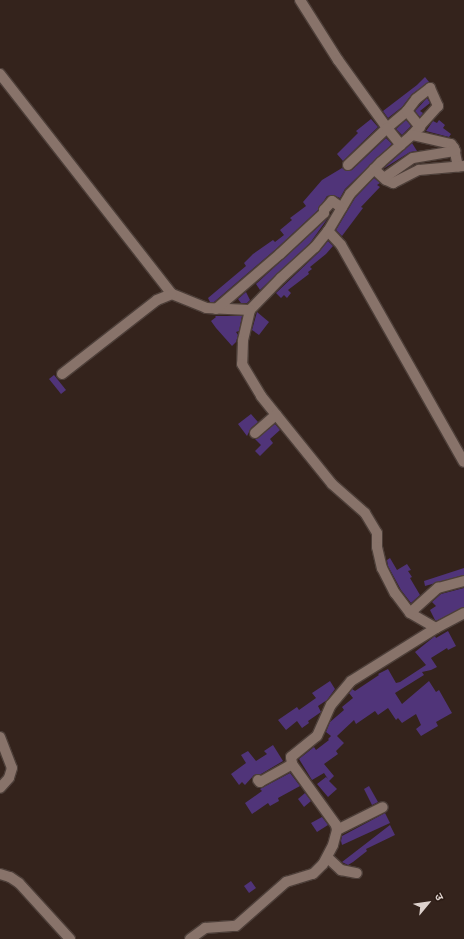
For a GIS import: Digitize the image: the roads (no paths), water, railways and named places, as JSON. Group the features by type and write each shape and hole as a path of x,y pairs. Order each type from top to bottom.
{"street":[{"path":"300,0 338,60 401,145"},
{"path":"0,74 172,294 206,308 250,310"},
{"path":"348,165 407,111 416,99 430,88 438,106 420,127 374,169 350,194 328,231 315,247 281,278 250,310 243,341 242,364 253,385 332,484 365,513 377,533 377,547 382,568 395,593 410,613 436,628"},
{"path":"407,111 420,127"},
{"path":"374,169 384,178 394,183 419,170 461,166 450,144 412,135"},
{"path":"384,178 413,158 454,151"},
{"path":"216,309 280,254 324,213 324,210 332,201 342,208"},
{"path":"328,231 341,245 464,462"},
{"path":"62,374 157,300 172,294"},
{"path":"255,433 276,415"},
{"path":"410,613 438,588 464,581"},
{"path":"190,939 205,928 236,926 286,882 313,874 328,858 337,830 333,819 292,764 290,760 292,755 315,738 331,705 351,681 436,628 464,614"},
{"path":"0,737 12,768 9,778 0,788"},
{"path":"258,780 260,782 292,764"},
{"path":"337,830 384,807"},
{"path":"328,858 341,870 357,873"},
{"path":"0,874 10,877 20,883 70,939"}]}
